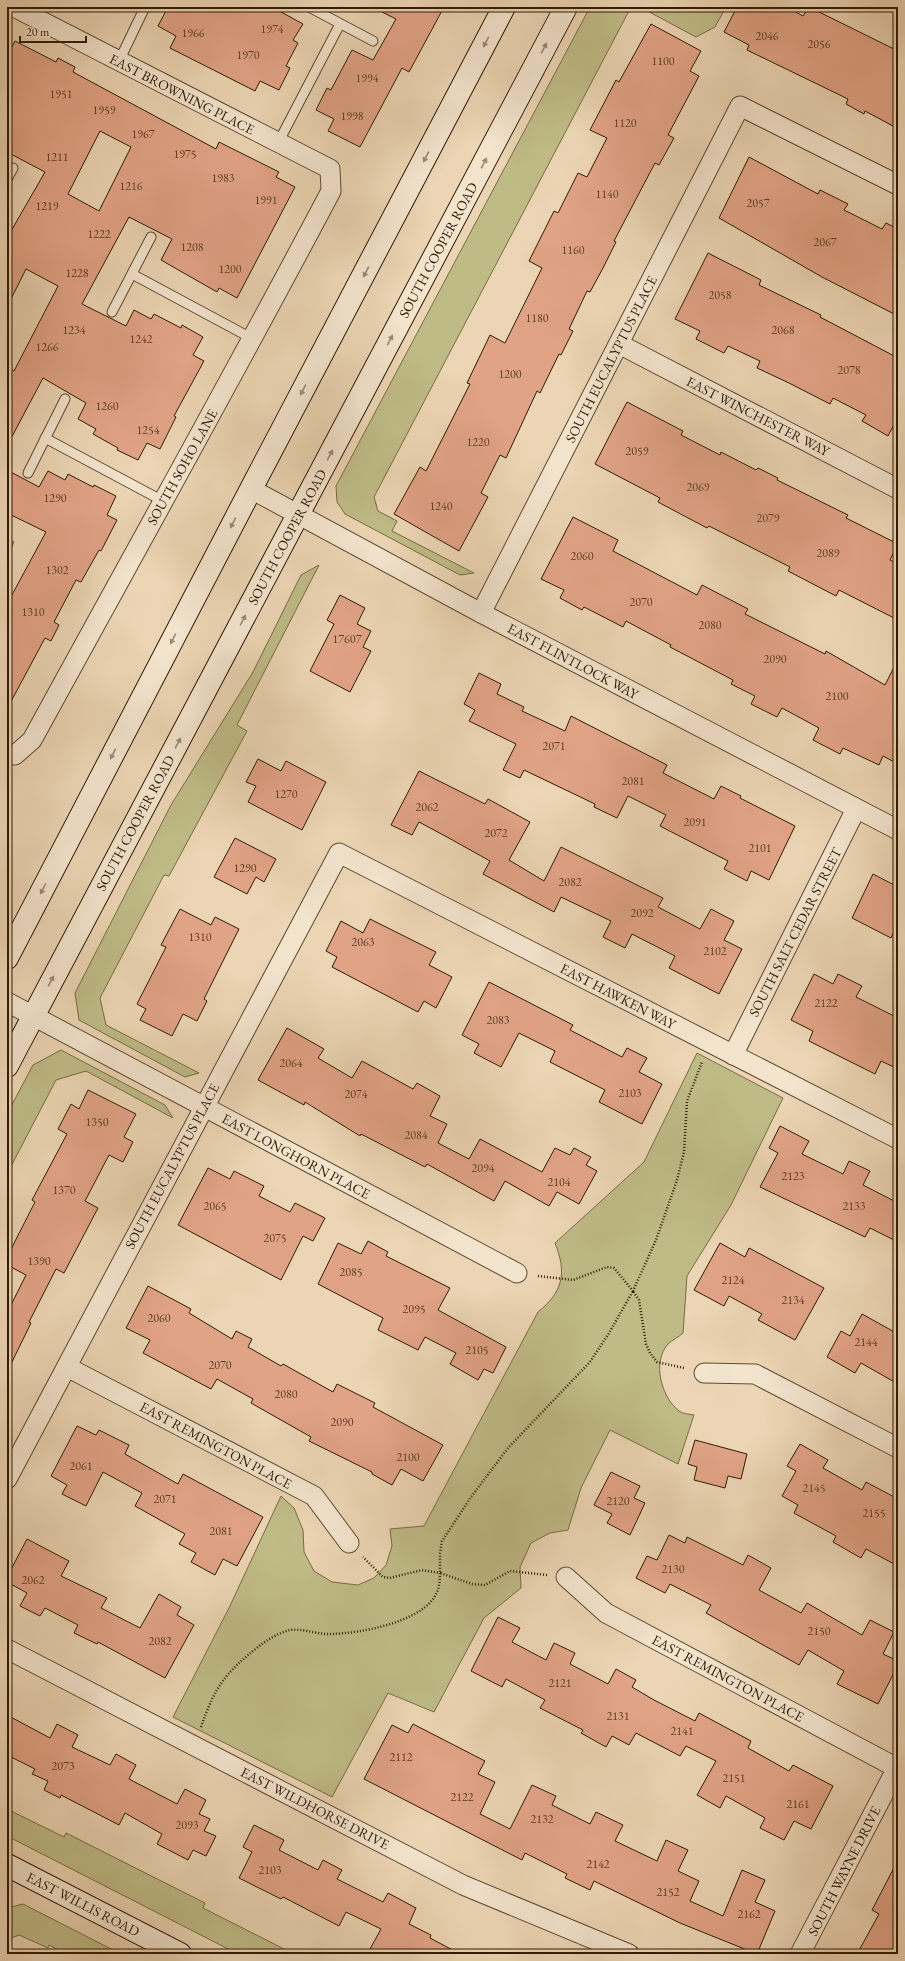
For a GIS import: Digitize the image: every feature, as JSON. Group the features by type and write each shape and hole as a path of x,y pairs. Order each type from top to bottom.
{"main road":[{"path":"7,958 504,7"},
{"name":"SOUTH COOPER ROAD","path":"7,1066 566,7"},
{"name":"EAST WILLIS ROAD","path":"7,1866 180,1954"}],"street":[{"name":"EAST BROWNING PLACE","path":"14,7 330,170"},
{"name":"SOUTH EUCALYPTUS PLACE","path":"481,613 740,106 898,185"},
{"name":"SOUTH SOHO LANE","path":"11,754 32,740 253,339 331,191 330,170"},
{"name":"EAST WINCHESTER WAY","path":"619,344 898,489"},
{"name":"EAST FLINTLOCK WAY","path":"251,489 481,613 898,830"},
{"name":"SOUTH SALT CEDAR STREET","path":"733,1055 856,809"},
{"name":"SOUTH EUCALYPTUS PLACE","path":"7,1479 203,1106 339,853"},
{"name":"EAST HAWKEN WAY","path":"339,853 898,1139"},
{"name":"EAST LONGHORN PLACE","path":"7,1002 517,1273"},
{"name":"EAST REMINGTON PLACE","path":"67,1367 314,1496 349,1543"},
{"path":"704,1373 755,1374 898,1448"},
{"name":"EAST REMINGTON PLACE","path":"566,1577 606,1613 898,1767"},
{"name":"EAST WILDHORSE DRIVE","path":"7,1649 463,1885 629,1954"},
{"name":"SOUTH WAYNE DRIVE","path":"800,1954 898,1767"}],"lane":[{"path":"119,61 145,7"},
{"path":"309,7 373,41"},
{"path":"278,143 340,24"},
{"path":"7,179 13,168"},
{"path":"112,312 151,238"},
{"path":"132,274 253,339"},
{"path":"28,473 65,399"},
{"path":"45,438 163,501"}],"path":[{"path":"191,1744 202,1726 212,1697 225,1676 241,1660 271,1638 290,1630 331,1634 366,1629 397,1621 425,1608 434,1598 440,1584 440,1553 442,1541 471,1497 508,1448 590,1362 632,1291 656,1240 673,1192 684,1152 687,1101 699,1068 712,1044"},
{"path":"517,1273 573,1280 607,1267 614,1268 639,1300 646,1344 657,1362 704,1373"},
{"path":"349,1543 383,1577 390,1578 422,1570 440,1573 472,1584 485,1585 510,1571 566,1577"}],"shaded area":[{"path":"590,7 631,7 374,497 378,511 397,521 392,531 474,573 460,575 345,514 337,502 336,486"},
{"path":"640,7 726,7 715,27 696,37"},
{"path":"7,538 14,542 7,558"},
{"path":"319,565 237,725 247,731 169,876 164,875 100,998 106,1025 199,1073 185,1077 79,1020 75,993 171,805 253,672 301,575"},
{"path":"61,1050 165,1105 173,1118 86,1071 56,1080 7,1174 7,1114 33,1065"},
{"path":"697,1053 783,1098 731,1205 687,1276 683,1333 668,1344 663,1351 660,1360 661,1379 667,1397 679,1411 694,1415 678,1464 610,1430 581,1488 568,1530 550,1533 531,1543 520,1567 521,1588 484,1618 434,1712 388,1693 332,1797 173,1717 229,1608 281,1496 294,1508 303,1530 304,1552 314,1571 332,1582 358,1585 374,1578 386,1565 392,1546 390,1529 424,1526 538,1312 553,1297 558,1289 561,1264 555,1243 644,1162"},
{"path":"7,1809 64,1837 66,1833 205,1903 203,1908 294,1954 238,1954 7,1836"},
{"path":"23,1904 121,1954 66,1954 49,1945 48,1948 19,1935 7,1940 7,1908"}],"building":[{"path":"168,7 272,7 303,24 293,40 298,43 286,66 290,68 279,90 260,81 255,91 170,48 176,36 158,26"},
{"path":"372,7 444,7 409,72 402,68 360,147 328,131 334,119 316,110 327,88 331,90 352,50 373,60 396,19"},
{"path":"737,7 787,7 803,16 809,7 898,51 898,117 893,126 865,111 864,114 846,104 848,99 747,50 749,45 724,32"},
{"path":"651,24 701,51 690,71 699,76 668,135 674,138 659,165 655,163 614,241 616,242 603,268 590,292 587,291 569,329 573,331 561,355 559,354 540,393 537,391 506,458 500,455 481,493 488,497 459,551 394,514 420,467 426,471 470,384 467,383 490,335 505,343 542,268 529,261 554,211 558,213 578,173 587,177 607,138 590,130 616,80 619,82"},
{"path":"15,41 56,62 58,58 75,67 73,72 216,149 219,142 279,172 276,177 295,187 237,298 219,288 217,292 161,260 172,239 129,217 82,304 126,326 134,310 151,319 154,314 181,328 182,325 203,337 193,355 204,361 174,416 176,417 160,449 147,443 138,460 117,450 118,448 93,434 96,429 78,419 86,403 43,378 7,446 7,367 14,371 58,286 26,269 7,307 7,238 45,172 7,152 7,56","holes":["100,131 131,147 99,211 68,194"]},
{"path":"749,157 818,194 820,190 848,204 844,210 882,229 886,223 898,229 898,316 822,277 719,218"},
{"path":"708,253 761,280 759,285 821,315 820,317 898,358 898,417 888,436 862,421 866,415 833,398 830,404 757,368 760,361 728,346 724,353 696,339 700,331 675,319"},
{"path":"627,402 683,431 681,435 720,455 721,452 756,470 758,468 778,478 777,480 848,515 846,518 898,544 890,560 898,564 898,620 839,590 836,596 788,571 790,567 709,526 707,528 658,502 660,498 595,464"},
{"path":"7,470 39,487 48,471 65,480 68,474 93,487 94,485 116,496 107,515 117,520 101,551 99,550 81,582 76,580 54,622 59,625 51,641 45,638 7,709 7,604 46,532 7,513"},
{"path":"573,517 618,540 613,551 697,595 702,585 748,609 745,614 825,654 826,651 885,685 898,659 898,764 883,756 879,765 843,748 840,754 813,740 819,728 782,708 777,717 751,704 755,696 731,684 733,680 670,647 671,645 626,621 623,627 584,607 582,610 560,598 564,590 541,579"},
{"path":"340,595 365,608 357,624 371,631 363,647 371,651 350,692 310,671 334,624 327,620"},
{"path":"479,673 501,684 497,694 524,707 522,711 565,731 571,716 667,765 663,773 714,799 721,786 741,796 740,798 795,826 769,880 751,871 747,881 724,869 728,861 660,826 666,815 628,796 617,818 594,807 595,804 524,770 520,778 503,770 516,744 469,721 475,710 464,704"},
{"path":"258,759 281,771 286,761 326,782 302,830 248,802 256,786 246,782"},
{"path":"419,771 485,804 488,799 530,822 509,860 544,881 561,847 663,898 658,907 700,929 711,909 734,921 724,940 742,949 719,994 669,968 675,956 632,934 625,948 603,937 611,921 561,897 554,912 483,874 490,861 419,822 412,835 391,825"},
{"path":"235,838 276,859 264,882 256,877 247,894 214,877"},
{"path":"873,874 898,887 898,923 891,938 852,918"},
{"path":"180,909 211,925 215,917 239,929 204,999 207,1001 197,1021 183,1014 172,1036 140,1020 146,1009 137,1004 166,947 161,945"},
{"path":"370,919 436,952 429,965 452,977 436,1008 424,1001 418,1012 332,967 337,957 326,951 341,921 363,933"},
{"path":"814,974 833,984 838,974 862,986 856,997 898,1018 898,1069 881,1061 875,1074 809,1041 813,1031 791,1020"},
{"path":"489,982 573,1025 570,1030 622,1057 627,1048 647,1058 639,1072 662,1084 642,1124 599,1102 605,1090 550,1062 555,1051 519,1033 501,1067 474,1053 479,1044 462,1035"},
{"path":"287,1028 324,1049 318,1058 352,1078 362,1061 413,1089 417,1083 440,1096 430,1116 447,1124 438,1143 469,1159 480,1139 542,1172 555,1148 570,1155 574,1148 591,1157 586,1165 597,1171 579,1204 557,1192 549,1206 505,1181 494,1201 427,1164 425,1167 361,1134 360,1136 305,1102 304,1105 258,1080"},
{"path":"88,1090 136,1114 124,1137 133,1142 123,1162 109,1155 85,1201 98,1208 64,1273 56,1269 29,1322 31,1323 7,1372 7,1313 26,1275 7,1265 7,1257 35,1202 32,1200 67,1134 58,1129 71,1104 79,1109"},
{"path":"780,1126 809,1141 802,1154 843,1174 849,1161 870,1171 863,1185 898,1203 898,1242 870,1228 865,1237 760,1187 778,1153 769,1148"},
{"path":"208,1168 230,1179 234,1171 264,1186 259,1196 290,1212 295,1203 325,1218 313,1241 303,1236 281,1280 178,1225"},
{"path":"368,1241 388,1252 386,1256 450,1288 438,1310 506,1347 493,1373 484,1369 478,1380 450,1364 456,1353 425,1337 418,1350 378,1330 383,1318 318,1284 338,1243 361,1254"},
{"path":"720,1243 745,1257 749,1248 824,1288 795,1340 758,1320 762,1314 729,1296 724,1306 694,1290"},
{"path":"148,1286 191,1309 189,1313 232,1339 236,1331 252,1339 248,1347 281,1366 283,1364 333,1392 337,1384 375,1403 373,1407 443,1445 423,1481 401,1469 392,1485 372,1474 372,1472 309,1441 311,1437 251,1403 253,1399 217,1379 211,1389 143,1353 150,1340 126,1328"},
{"path":"862,1314 898,1334 898,1384 861,1363 855,1373 827,1357 841,1331 850,1336"},
{"path":"77,1426 96,1435 99,1430 129,1445 125,1454 178,1484 183,1474 263,1517 237,1566 223,1559 215,1575 191,1562 196,1553 179,1544 185,1534 135,1506 142,1493 103,1472 86,1506 62,1494 67,1485 51,1476"},
{"path":"695,1440 747,1454 741,1479 728,1476 725,1488 694,1480 697,1467 688,1464"},
{"path":"800,1444 828,1460 823,1468 862,1490 866,1482 898,1499 898,1566 866,1549 861,1558 833,1542 836,1536 794,1513 798,1505 782,1496 796,1471 787,1466"},
{"path":"611,1472 640,1486 634,1498 645,1503 630,1535 607,1523 612,1514 594,1505"},
{"path":"669,1535 685,1543 687,1537 743,1565 748,1555 771,1568 759,1590 801,1613 807,1603 862,1635 870,1620 894,1632 883,1654 898,1661 898,1665 878,1704 837,1684 844,1671 808,1650 799,1665 706,1613 711,1605 670,1584 665,1593 636,1578 647,1556 657,1560"},
{"path":"27,1539 69,1561 61,1576 107,1598 101,1608 140,1628 159,1594 181,1607 177,1615 194,1625 165,1678 98,1642 97,1644 74,1633 78,1625 45,1608 40,1616 20,1606 27,1593 7,1582 7,1577"},
{"path":"498,1617 520,1628 512,1642 546,1660 554,1643 575,1653 570,1664 608,1684 616,1669 636,1680 632,1687 654,1700 695,1721 699,1713 751,1741 748,1748 789,1771 793,1765 833,1786 811,1829 794,1821 784,1840 760,1828 765,1818 726,1796 720,1808 697,1795 716,1761 686,1746 680,1756 636,1733 629,1745 612,1736 606,1747 581,1733 583,1730 540,1708 545,1700 506,1679 502,1687 471,1671"},
{"path":"7,1715 50,1738 57,1724 78,1735 72,1747 110,1765 116,1754 136,1765 129,1779 177,1804 185,1789 206,1800 199,1814 210,1819 204,1831 216,1836 206,1856 193,1850 188,1860 157,1844 162,1834 125,1813 119,1825 61,1795 60,1798 44,1790 48,1781 32,1774 35,1769 7,1755"},
{"path":"413,1724 485,1761 478,1774 495,1782 480,1814 510,1829 532,1785 556,1796 552,1805 590,1824 596,1812 623,1825 615,1841 657,1861 666,1840 688,1850 678,1871 699,1881 690,1901 723,1916 742,1870 765,1880 755,1902 775,1911 757,1954 680,1923 594,1881 590,1890 565,1878 567,1874 525,1853 522,1860 364,1779 392,1725 408,1733"},
{"path":"254,1825 284,1840 279,1850 318,1870 323,1860 342,1870 337,1879 383,1902 388,1893 416,1908 409,1924 431,1935 430,1938 460,1954 380,1954 370,1949 381,1929 346,1912 339,1926 283,1897 281,1899 239,1878 252,1852 243,1847"},
{"path":"898,1860 898,1954 857,1954 879,1914 872,1910"}]}
